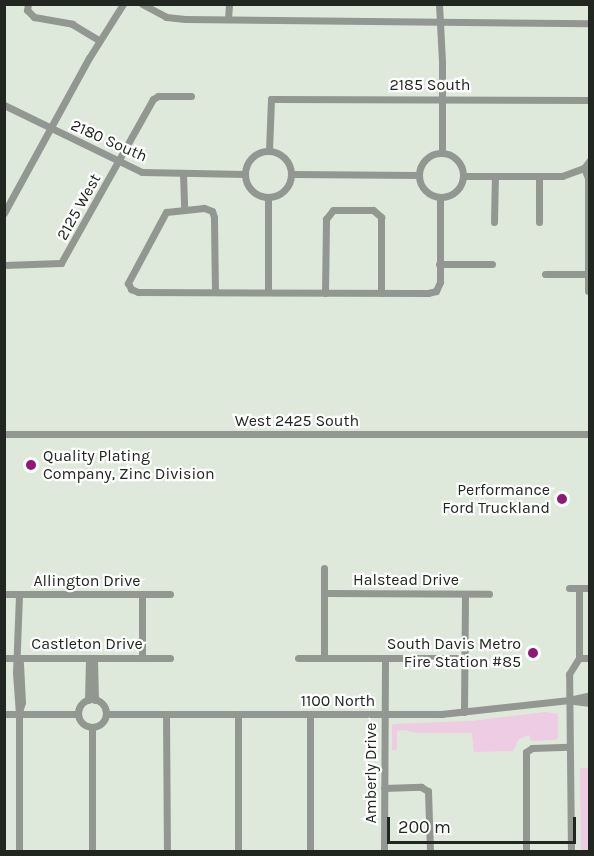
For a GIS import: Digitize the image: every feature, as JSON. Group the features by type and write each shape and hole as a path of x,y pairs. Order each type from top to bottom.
{"street":[{"path":"4,213 99,40 123,4"},
{"path":"142,4 172,18 590,23"},
{"path":"228,20 229,4"},
{"path":"439,4 442,152"},
{"path":"28,8 42,20 77,26 99,40"},
{"name":"2125 West","path":"4,265 61,263 153,99 191,96"},
{"name":"2185 South","path":"269,151 271,99 590,100"},
{"name":"2180 South","path":"4,105 51,130 142,172 245,174"},
{"path":"269,151 285,158 291,174 285,191 268,197 252,190 245,174 252,158 269,151"},
{"path":"442,152 458,160 463,176 456,191 440,197 424,190 418,175 422,161 435,153 442,152"},
{"path":"463,176 562,176 584,168 590,160"},
{"path":"584,168 588,178 588,291"},
{"path":"183,174 184,208"},
{"path":"291,174 418,175"},
{"path":"494,222 495,176"},
{"path":"539,176 539,222"},
{"path":"268,197 268,292"},
{"path":"214,292 214,217 212,211 184,208 166,212 131,274 128,283 131,289 138,292 381,293 436,291 439,285 440,197"},
{"path":"325,293 326,219 329,212 333,210 378,212 381,224 381,293"},
{"path":"439,264 492,264"},
{"path":"545,274 588,274"},
{"name":"West 2425 South","path":"4,434 590,434"},
{"path":"324,568 324,658"},
{"path":"569,588 590,588"},
{"path":"571,852 569,674 579,658 579,588"},
{"name":"Halstead Drive","path":"324,593 489,594"},
{"name":"Allington Drive","path":"4,594 171,594"},
{"path":"19,594 16,702 19,714 19,852"},
{"path":"142,594 142,658"},
{"path":"464,712 465,594"},
{"name":"Castleton Drive","path":"4,658 170,658"},
{"path":"92,658 92,700"},
{"path":"298,658 465,658"},
{"name":"Amberly Drive","path":"384,852 385,658"},
{"path":"579,658 590,658"},
{"name":"1100 North","path":"106,714 464,712 569,700 590,695"},
{"path":"92,700 104,707 106,714 101,724 92,727 82,723 78,714 81,705 92,700"},
{"name":"1100 North","path":"569,700 590,703"},
{"path":"4,714 78,714"},
{"path":"166,714 167,852"},
{"path":"238,714 238,852"},
{"path":"310,714 310,852"},
{"path":"92,727 92,852"},
{"path":"526,852 526,752 532,747 569,747"},
{"path":"384,788 421,787 428,791 430,852"}],"shaded area":[{"path":"545,712 558,714 558,738 531,741 529,735 519,739 513,751 474,752 472,733 418,733 403,730 397,731 397,750 392,750 392,725 394,724 471,721"},
{"path":"580,768 589,768 589,851 581,851"}],"place":[{"name":"Quality Plating Company, Zinc Division","path":"31,465"},
{"name":"Performance Ford Truckland","path":"562,499"},
{"name":"South Davis Metro Fire Station #85","path":"533,653"}]}
